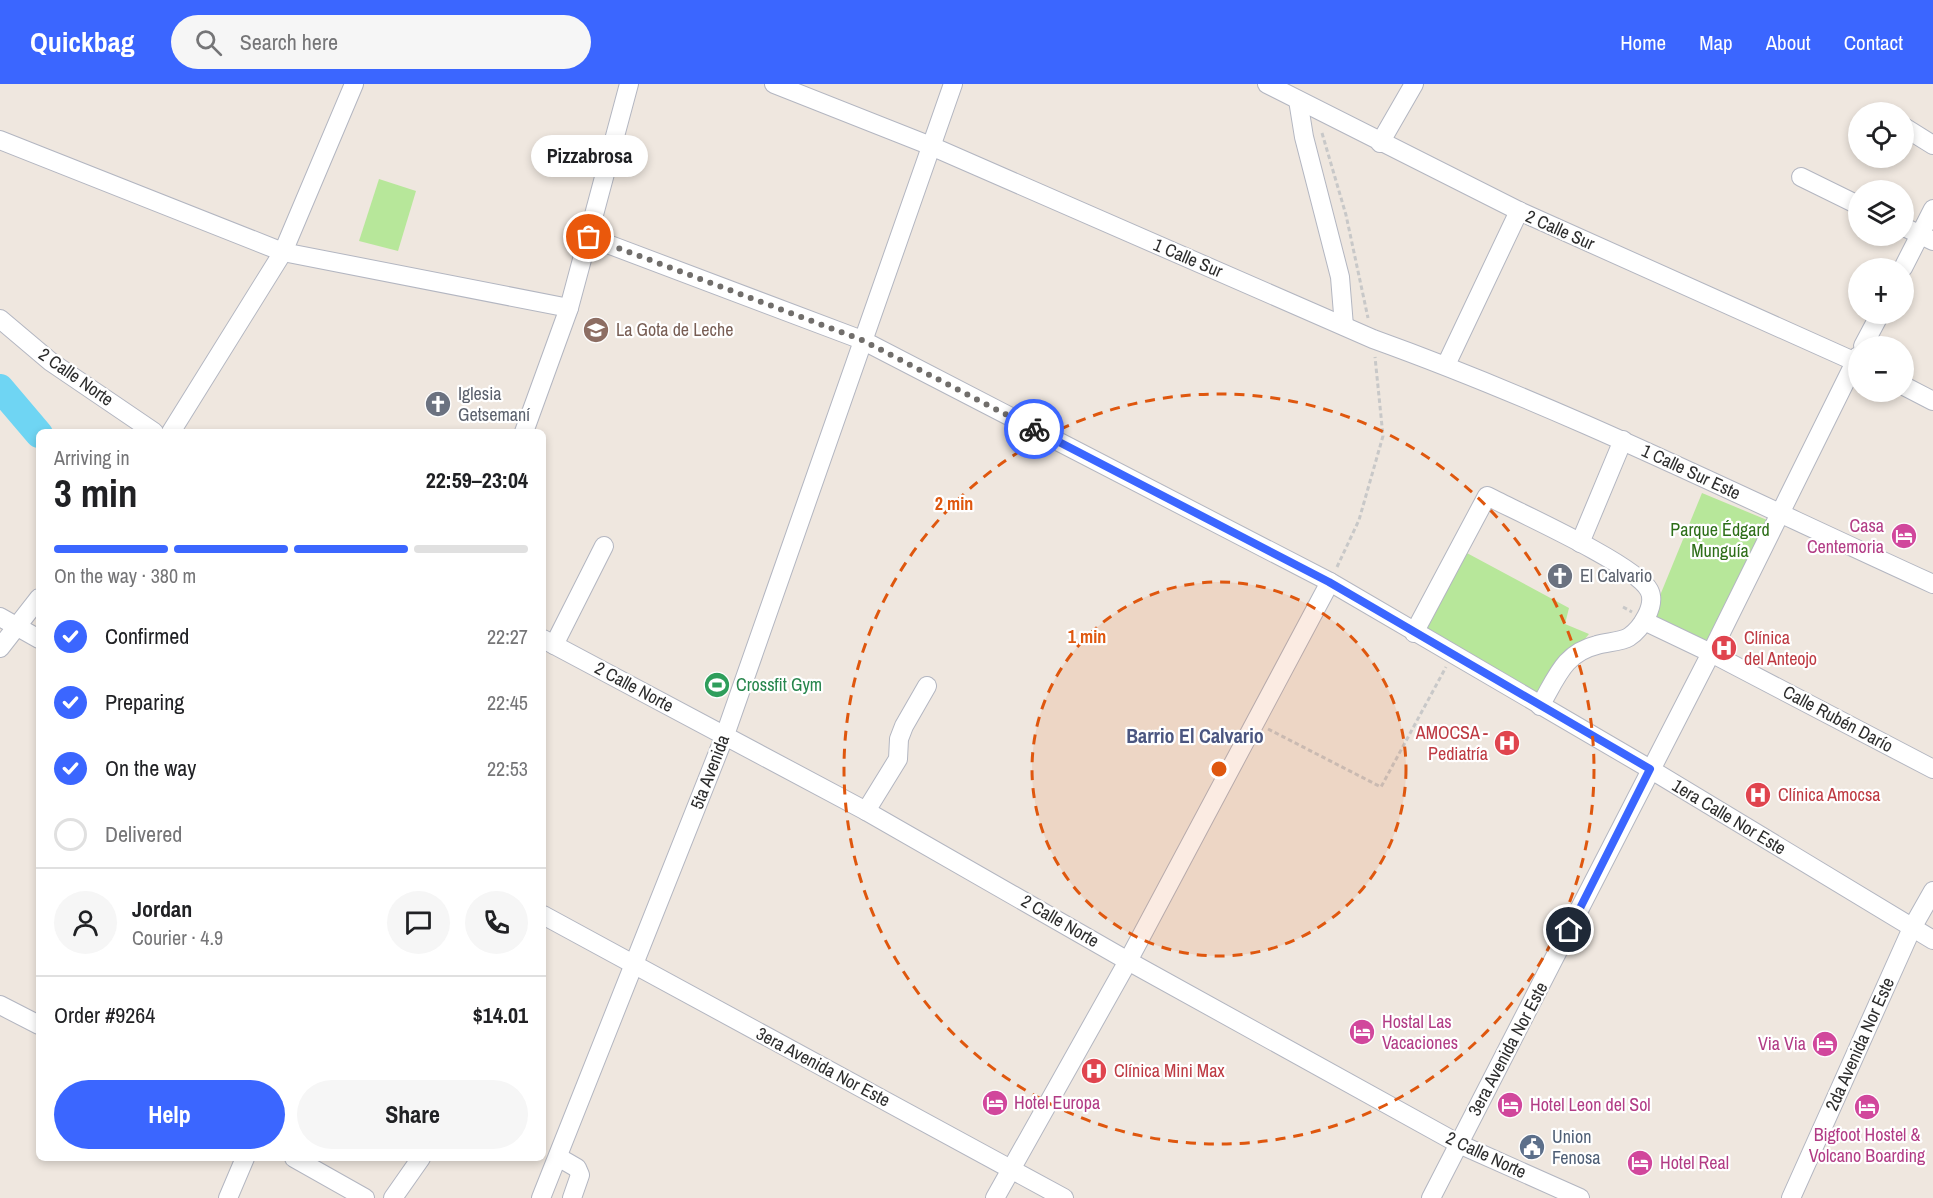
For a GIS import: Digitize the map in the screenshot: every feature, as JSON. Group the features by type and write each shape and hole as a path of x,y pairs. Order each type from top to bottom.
{"street":[{"path":"173,429 283,252 354,84"},
{"path":"525,429 569,308 629,84"},
{"name":"1 Calle Sur","path":"774,84 931,147 1344,326 1374,346 1446,365"},
{"name":"5ta Avenida","path":"542,1198 725,735 952,84"},
{"name":"2 Calle Sur","path":"1267,84 1330,114 1380,143 1519,211 1848,352"},
{"path":"1380,143 1414,84"},
{"path":"1298,100 1304,137 1340,277 1344,326"},
{"path":"1914,133 1933,144"},
{"path":"0,140 283,252 569,308"},
{"path":"1801,177 1848,200"},
{"path":"1908,258 1933,209"},
{"path":"1446,365 1519,211"},
{"name":"1era Calle Nor Este","path":"589,237 862,340 1329,582 1650,769 1933,940"},
{"name":"2 Calle Norte","path":"0,319 51,362 150,429"},
{"name":"1 Calle Sur Este","path":"1446,365 1623,440 1933,584"},
{"name":"3era Avenida Nor Este","path":"1431,1198 1711,652 1848,379"},
{"path":"1914,391 1933,401"},
{"path":"1580,543 1623,440"},
{"path":"1414,633 1487,496 1598,552 1643,582 1651,592 1651,606 1644,621 1628,638 1577,650 1568,660 1540,705"},
{"path":"548,642 604,546"},
{"path":"995,1198 1128,961 1329,582"},
{"path":"0,648 36,602"},
{"path":"0,617 36,637"},
{"name":"Calle Rubén Darío","path":"1644,621 1711,652 1933,769"},
{"name":"2 Calle Norte","path":"548,642 866,811 1128,961 1459,1144 1580,1198"},
{"path":"866,811 898,759 904,726 927,686"},
{"name":"2da Avenida Nor Este","path":"1791,1198 1912,928 1933,891"},
{"name":"3era Avenida Nor Este","path":"546,917 1064,1198"},
{"path":"0,1005 36,1023"},
{"path":"558,1157 578,1168 579,1175 572,1198"},
{"path":"228,1198 244,1161"},
{"path":"299,1161 365,1198"},
{"path":"393,1198 419,1161"}],"path":[{"path":"1322,132 1346,215 1374,346 1383,436 1359,520 1329,582"},
{"path":"1255,723 1381,787 1453,655"}],"green space":[{"path":"379,179 416,191 398,251 359,241"},
{"name":"Parque Édgard Munguía","path":"1702,493 1767,520 1711,639 1705,640 1652,615"},
{"path":"1465,552 1569,608 1565,624 1589,634 1538,695 1423,628"}],"waterway":[{"path":"0,388 36,430"}],"way so far":[{"path":"589,237 862,340 1034,429"}],"place":[{"name":"Pizzabrosa","path":"589,237"},
{"name":"La Gota de Leche","path":"596,330"},
{"name":"Iglesia Getsemaní","path":"438,404"},
{"name":"Casa Centemoria","path":"1904,536"},
{"name":"El Calvario","path":"1560,576"},
{"name":"Clínica del Anteojo","path":"1724,648"},
{"name":"Crossfit Gym","path":"717,685"},
{"name":"AMOCSA - Pediatría","path":"1507,743"},
{"name":"Clínica Amocsa","path":"1758,795"},
{"name":"Hostal Las Vacaciones","path":"1362,1032"},
{"name":"Via Via","path":"1825,1044"},
{"name":"Clínica Mini Max","path":"1094,1071"},
{"name":"Hotel Europa","path":"995,1103"},
{"name":"Hotel Leon del Sol","path":"1510,1105"},
{"name":"Bigfoot Hostel & Volcano Boarding","path":"1867,1107"},
{"name":"Union Fenosa","path":"1532,1147"},
{"name":"Hotel Real","path":"1640,1163"}],"district":[{"name":"Barrio El Calvario","path":"1195,736"}],"route":[{"path":"1034,429 1329,582 1650,769 1569,930"}]}
